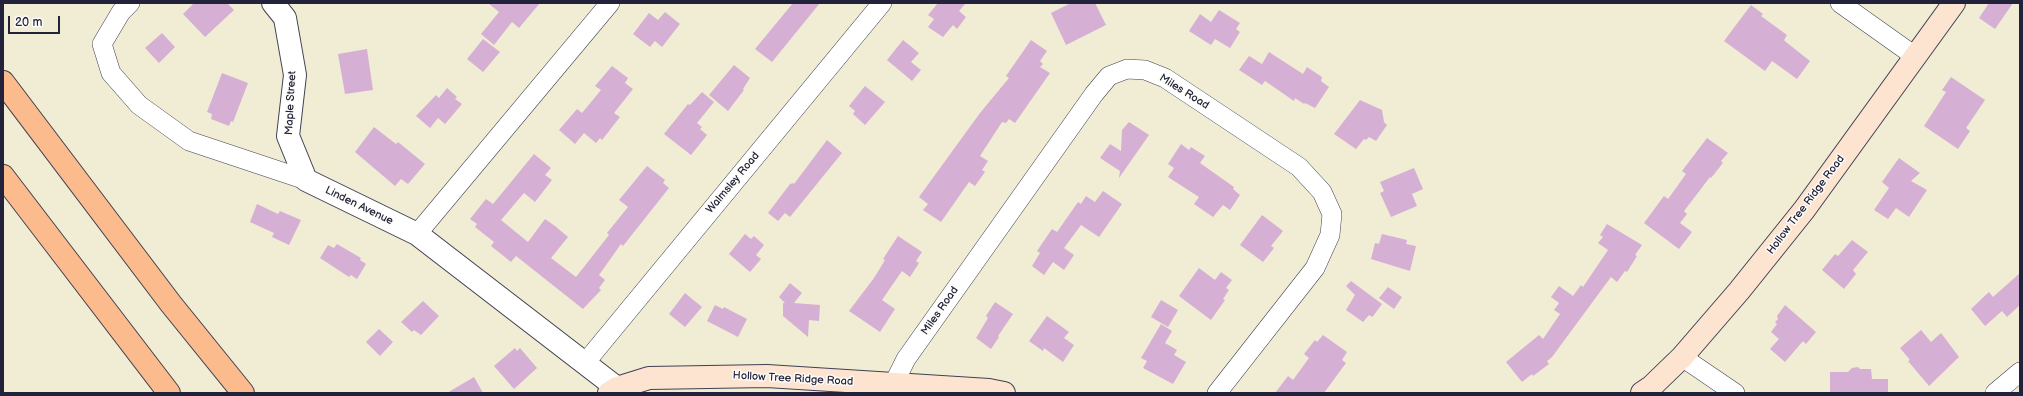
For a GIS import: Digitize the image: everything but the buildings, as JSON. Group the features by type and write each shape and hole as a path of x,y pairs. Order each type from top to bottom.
{"highway":[{"path":"3,82 171,304 242,393"},
{"path":"3,176 169,393"}],"main road":[{"name":"Hollow Tree Ridge Road","path":"1642,393 1651,387 1682,357 1804,210 1954,3"},
{"name":"Hollow Tree Ridge Road","path":"613,390 648,378 688,376 767,376 989,390 1004,393"}],"street":[{"name":"Linden Avenue","path":"130,3 121,12 102,44 111,73 139,106 190,141 306,180 416,234 585,362 613,390"},
{"name":"Maple Street","path":"273,3 285,18 295,75 288,136 306,180"},
{"path":"416,234 610,3"},
{"name":"Walmsley Road","path":"585,362 882,3"},
{"path":"1840,3 1916,56"},
{"name":"Miles Road","path":"892,385 906,358 1094,94 1108,76 1127,69 1145,70 1165,78 1299,167 1322,192 1332,214 1330,235 1316,268 1217,393"},
{"path":"1682,357 1735,393"},
{"path":"1994,393 2020,372"}]}
